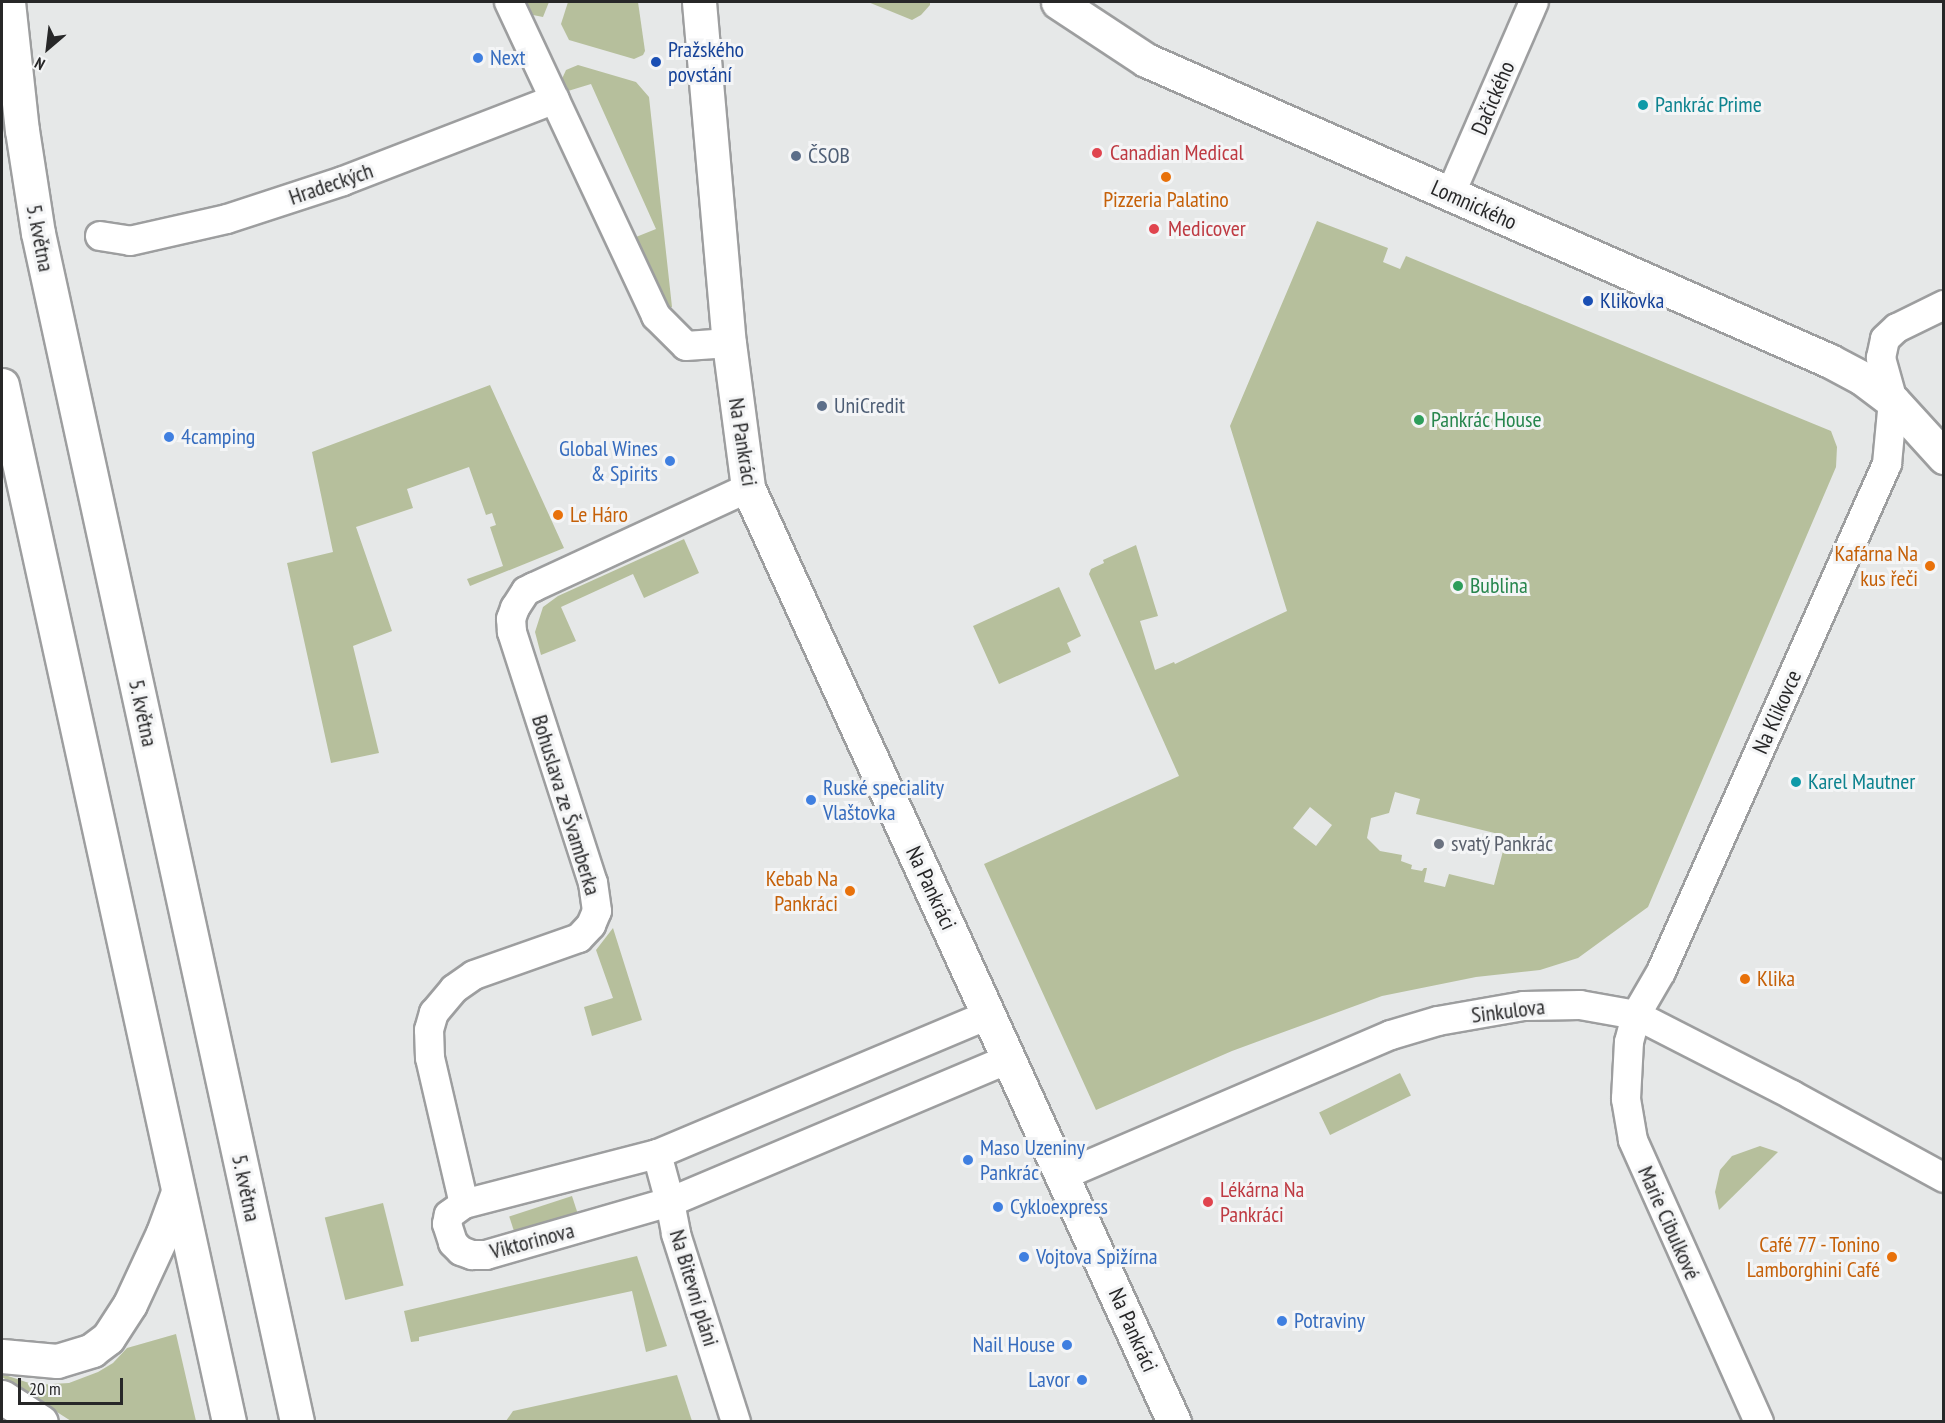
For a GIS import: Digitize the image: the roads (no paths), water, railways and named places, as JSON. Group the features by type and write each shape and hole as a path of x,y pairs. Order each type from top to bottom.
{"main road":[{"name":"5. května","path":"8,2 22,130 38,234 297,1422"},
{"name":"Na Pankráci","path":"699,2 729,343 748,488 1174,1422"},
{"name":"Lomnického","path":"1058,2 1146,60 1830,361 1862,378 1893,401 1944,457"},
{"path":"2,386 229,1422"},
{"path":"2,1356 57,1361 92,1350 108,1338 130,1304 163,1233 178,1192"},
{"path":"2,1397 41,1422"}],"street":[{"path":"509,2 656,316 686,346 729,343"},
{"name":"Dačického","path":"1450,195 1534,2"},
{"name":"Hradeckých","path":"100,236 130,241 227,219 343,182 555,99"},
{"path":"1893,401 1881,358 1885,339 1897,328 1944,305"},
{"name":"Na Klikovce","path":"1635,1015 1661,972 1887,464 1893,401"},
{"name":"Bohuslava ze Švamberka","path":"464,1204 430,1058 429,1030 434,1013 454,989 474,975 579,938 591,925 597,910 593,884 512,632 515,608 526,591 534,586 748,488"},
{"name":"Sinkulova","path":"1062,1176 1391,1035 1438,1021 1524,1006 1580,1005 1635,1015 1792,1095 1944,1178"},
{"path":"464,1204 657,1154 988,1015"},
{"name":"Marie Cibulkové","path":"1635,1015 1626,1069 1627,1118 1633,1140 1759,1422"},
{"name":"Viktorinova","path":"464,1204 449,1215 447,1224 453,1243 461,1251 472,1255 486,1255 670,1202 1009,1059"},
{"name":"Na Bitevní pláni","path":"657,1154 676,1234 736,1422"}],"place":[{"name":"Next","path":"478,58"},
{"name":"Pražského povstání","path":"656,62"},
{"name":"Pankrác Prime","path":"1643,105"},
{"name":"Canadian Medical","path":"1097,153"},
{"name":"ČSOB","path":"796,156"},
{"name":"Pizzeria Palatino","path":"1166,177"},
{"name":"Medicover","path":"1154,229"},
{"name":"Klikovka","path":"1588,301"},
{"name":"UniCredit","path":"822,406"},
{"name":"Pankrác House","path":"1419,420"},
{"name":"4camping","path":"169,437"},
{"name":"Global Wines & Spirits","path":"670,461"},
{"name":"Le Háro","path":"558,515"},
{"name":"Kafárna Na kus řeči","path":"1930,566"},
{"name":"Bublina","path":"1458,586"},
{"name":"Karel Mautner","path":"1796,782"},
{"name":"Ruské speciality Vlaštovka","path":"811,800"},
{"name":"svatý Pankrác","path":"1439,844"},
{"name":"Kebab Na Pankráci","path":"850,891"},
{"name":"Klika","path":"1745,979"},
{"name":"Maso Uzeniny Pankrác","path":"968,1160"},
{"name":"Lékárna Na Pankráci","path":"1208,1202"},
{"name":"Cykloexpress","path":"998,1207"},
{"name":"Vojtova Spižírna","path":"1024,1257"},
{"name":"Café 77 - Tonino Lamborghini Café","path":"1892,1257"},
{"name":"Potraviny","path":"1282,1321"},
{"name":"Nail House","path":"1067,1345"},
{"name":"Lavor","path":"1082,1380"}]}
